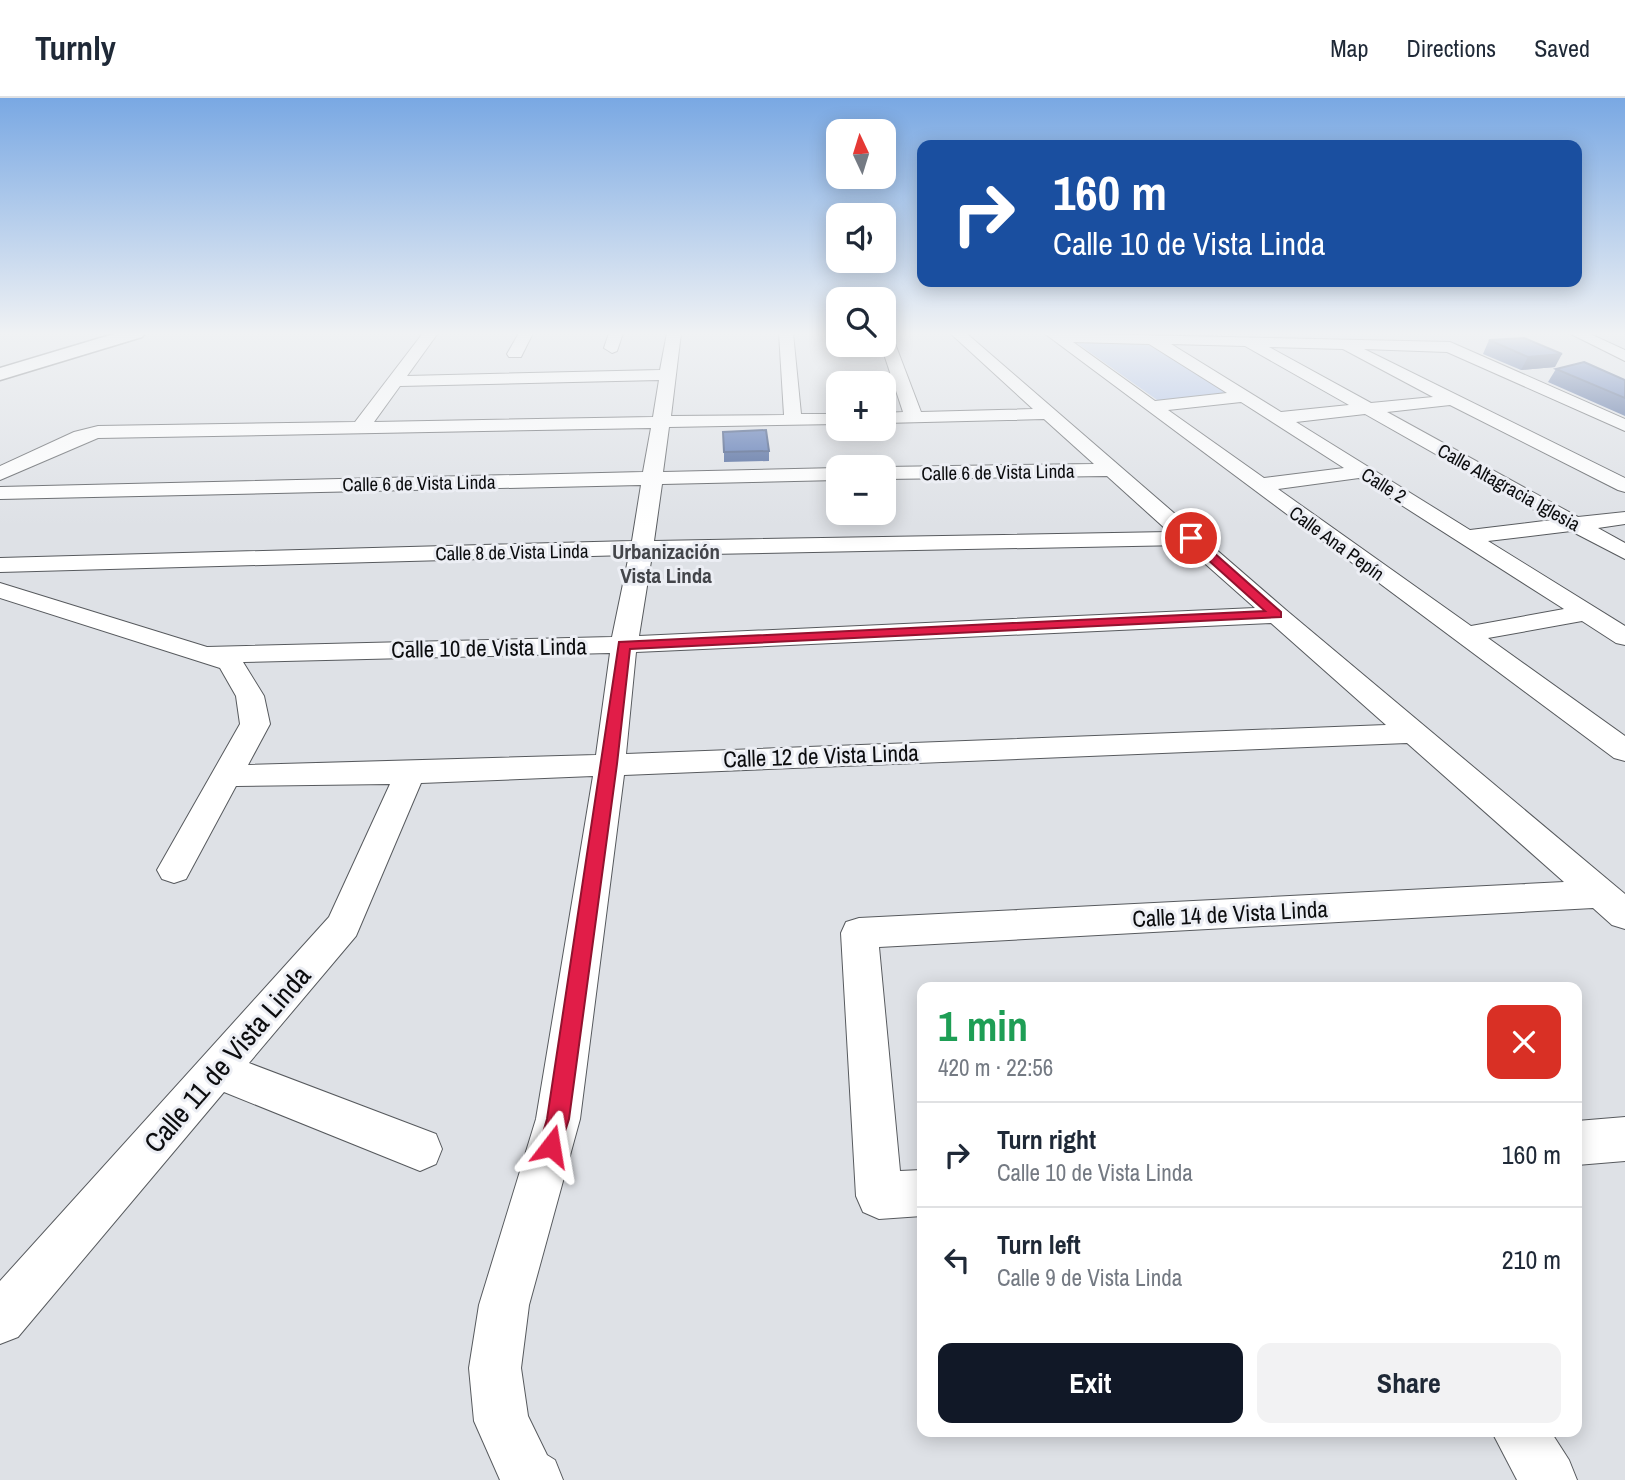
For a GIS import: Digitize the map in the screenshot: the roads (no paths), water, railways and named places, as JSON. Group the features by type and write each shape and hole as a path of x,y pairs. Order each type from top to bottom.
{"street":[{"path":"360,428 383,397"},
{"path":"535,1480 527,1475 501,1421 495,1368 504,1305 558,1119 610,764 624,645 642,548 664,397"},
{"path":"791,397 793,420"},
{"path":"907,397 914,417"},
{"path":"1030,397 1277,615 1613,904"},
{"name":"Calle Ana Pepín","path":"1140,397 1625,751"},
{"path":"1153,407 1239,397"},
{"name":"Calle 2","path":"1244,397 1625,637"},
{"name":"Calle Altagracia Iglesia","path":"1347,397 1625,552"},
{"path":"1447,397 1625,486"},
{"path":"1561,397 1625,426"},
{"path":"1278,418 1452,400"},
{"path":"1528,405 1567,400"},
{"path":"1477,412 1503,408"},
{"path":"1597,413 1625,410"},
{"path":"896,418 1049,414"},
{"path":"0,474 88,434 826,419"},
{"name":"Calle 6 de Vista Linda","path":"896,473 1113,470"},
{"path":"1258,485 1362,472"},
{"name":"Calle 6 de Vista Linda","path":"0,493 826,474"},
{"path":"1465,537 1625,518"},
{"name":"Calle 8 de Vista Linda","path":"0,565 642,548 1191,538"},
{"path":"0,590 230,663 250,696 255,724 174,870"},
{"path":"1464,635 1586,613"},
{"name":"Calle 10 de Vista Linda","path":"205,655 624,645 1277,615"},
{"name":"Calle 12 de Vista Linda","path":"226,776 410,773 1417,733"},
{"name":"Calle 11 de Vista Linda","path":"0,1319 343,926 410,773"},
{"name":"Calle 14 de Vista Linda","path":"900,1194 859,933 1613,904"},
{"path":"217,1070 420,1149"},
{"path":"1582,1143 1625,1139"},
{"path":"1522,1437 1549,1480"}],"district":[{"name":"Urbanización Vista Linda","path":"666,564"}]}
